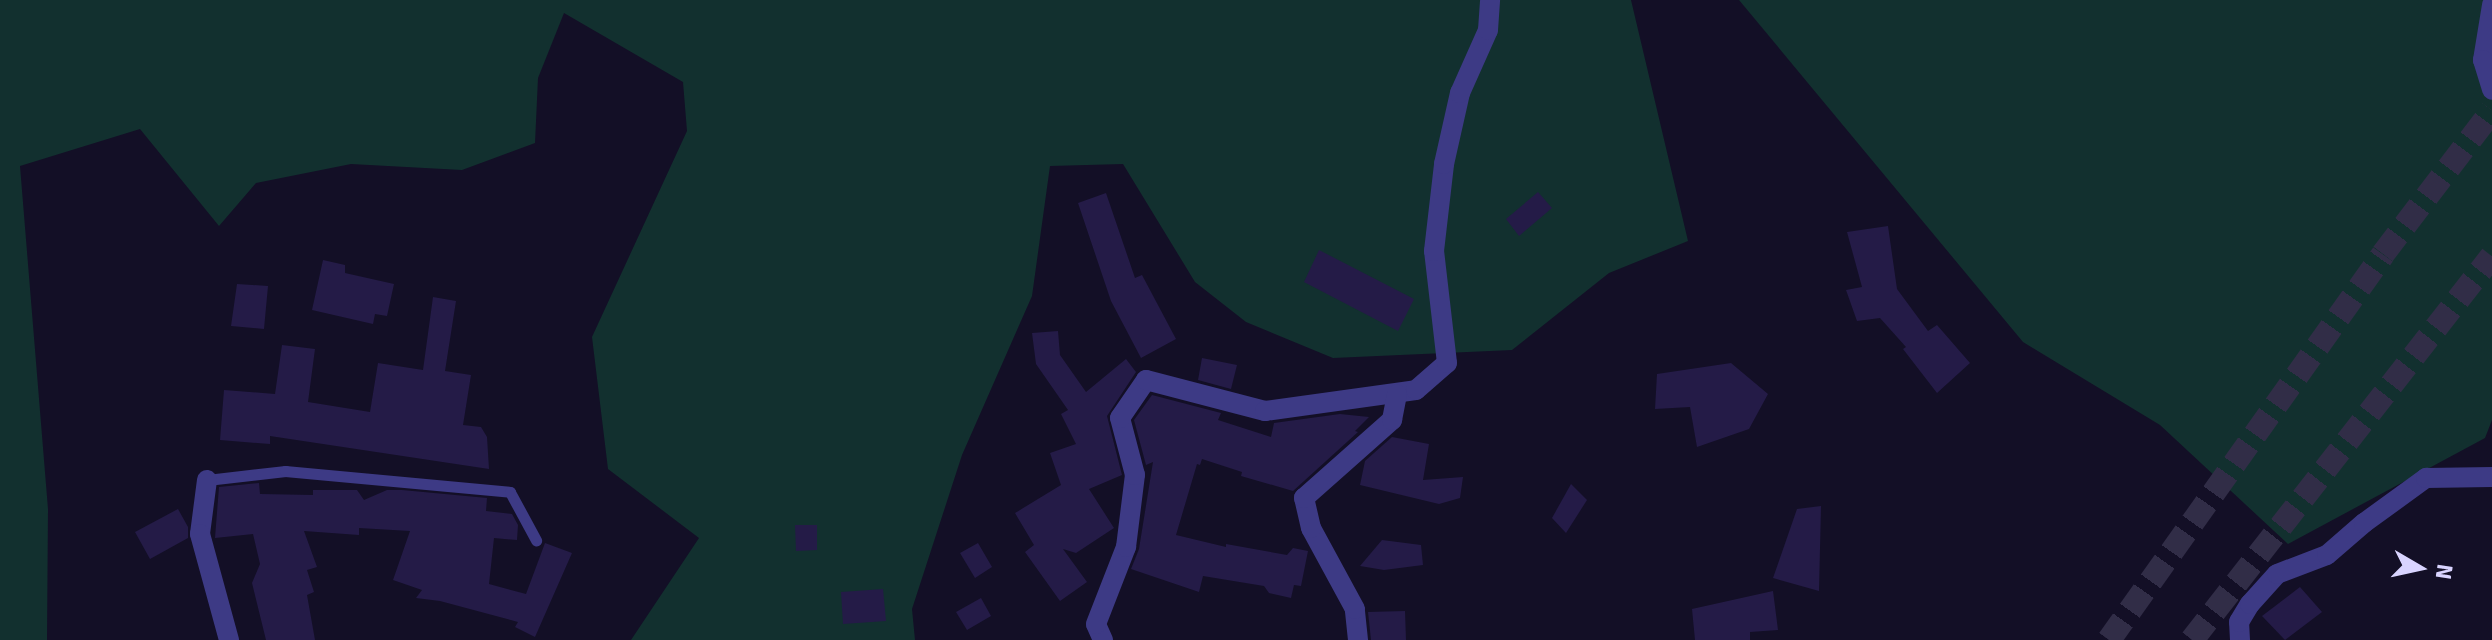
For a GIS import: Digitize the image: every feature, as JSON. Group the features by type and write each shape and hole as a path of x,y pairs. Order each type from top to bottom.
{"street":[{"path":"1103,640 1096,624 1126,547 1135,475 1120,418 1146,380 1265,411 1416,390 1447,363 1434,251 1440,193 1460,93 1488,30 1490,0"},
{"path":"2492,5 2483,60 2492,90"},
{"path":"1358,640 1355,609 1311,528 1304,498 1392,420 1397,394"},
{"path":"2240,640 2239,622 2250,604 2277,574 2327,555 2364,523 2426,478 2492,477"},
{"path":"207,480 200,534 229,640"}],"lane":[{"path":"207,480 285,471 510,492 536,540"}],"green space":[{"path":"0,0 1631,0 1688,241 1609,273 1512,350 1333,358 1246,322 1195,282 1123,164 1050,166 1032,296 962,455 912,609 915,640 631,640 699,538 608,469 592,337 687,131 683,82 564,13 538,78 535,143 462,170 351,164 256,183 219,226 140,129 20,166 48,509 47,640 0,640"},
{"path":"1739,0 2492,0 2492,420 2485,438 2288,544 2160,425 2023,342"}],"building":[{"path":"1538,192 1552,208 1519,236 1506,219"},
{"path":"1106,193 1135,278 1142,275 1176,339 1141,358 1111,301 1078,203"},
{"path":"1888,226 1897,289 1928,331 1937,325 1970,363 1937,393 1903,349 1906,347 1880,318 1857,321 1846,290 1862,287 1847,232"},
{"path":"1319,250 1414,299 1398,331 1304,282"},
{"path":"323,260 345,265 345,273 394,284 387,316 375,314 373,324 312,310"},
{"path":"237,284 268,286 264,329 231,326"},
{"path":"433,297 456,301 445,371 471,375 463,425 481,427 487,437 489,469 270,436 270,444 220,440 224,390 275,394 282,345 315,349 308,402 370,412 378,363 423,370"},
{"path":"1058,331 1060,355 1086,392 1126,359 1136,372 1107,416 1122,475 1089,489 1114,528 1076,553 1063,549 1087,582 1060,601 1025,552 1034,545 1015,513 1061,485 1050,453 1076,444 1061,414 1068,410 1036,364 1032,333"},
{"path":"1202,358 1237,365 1231,389 1198,380"},
{"path":"1731,363 1768,394 1749,429 1697,447 1690,407 1655,409 1657,374"},
{"path":"1152,395 1221,413 1218,420 1271,437 1274,423 1340,414 1369,417 1355,431 1358,432 1293,491 1241,476 1242,472 1202,459 1200,465 1197,464 1176,535 1226,547 1226,544 1287,555 1293,548 1308,551 1301,586 1294,585 1291,598 1269,593 1264,586 1203,576 1199,592 1131,569 1139,549 1153,462 1146,465 1134,420"},
{"path":"1392,437 1429,444 1423,480 1463,477 1460,498 1439,504 1360,485 1365,461"},
{"path":"259,483 260,494 313,495 313,490 357,490 364,500 387,490 402,490 487,498 486,511 512,514 518,525 517,540 494,538 489,584 526,594 545,543 572,553 535,637 515,627 518,622 440,601 416,598 422,590 393,580 410,531 359,528 359,535 304,531 317,567 307,570 314,592 307,595 315,640 266,640 252,583 260,564 253,534 215,538 219,487"},
{"path":"1571,484 1587,500 1566,533 1552,518"},
{"path":"1821,506 1819,591 1773,578 1797,509"},
{"path":"178,509 188,527 188,538 150,559 135,532"},
{"path":"795,525 817,525 817,550 796,551"},
{"path":"1382,540 1421,545 1423,565 1384,570 1360,566"},
{"path":"978,543 992,567 975,578 960,553"},
{"path":"2300,587 2322,612 2285,640 2262,616"},
{"path":"883,589 886,621 843,624 841,592"},
{"path":"1773,591 1778,630 1750,632 1750,640 1695,640 1692,609"},
{"path":"981,598 991,616 967,630 956,612"},
{"path":"1405,611 1406,640 1371,640 1368,612"}],"tunnel":[{"path":"2109,640 2383,254 2492,111"},
{"path":"2192,640 2492,256"}]}
